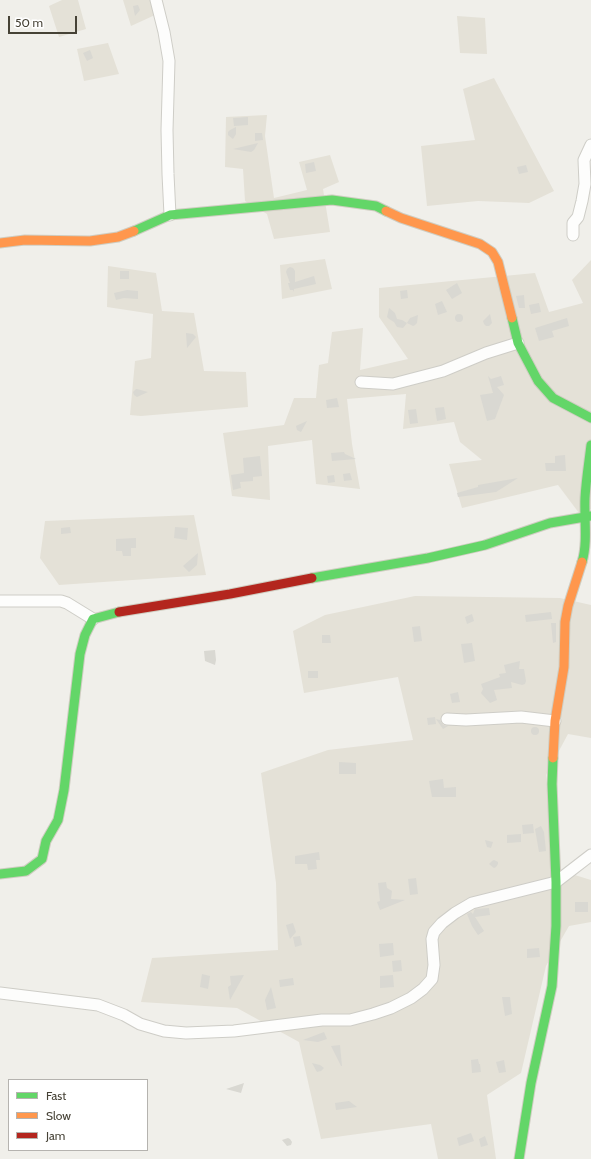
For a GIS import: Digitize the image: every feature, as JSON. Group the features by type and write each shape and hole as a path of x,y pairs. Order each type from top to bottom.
{"street":[{"path":"156,0 169,61 167,130 170,215"},
{"path":"573,235 573,223 578,217 585,184 584,160 591,145"},
{"path":"0,243 25,240 90,241 118,237 143,228 170,215 332,200 376,206 401,218 480,244 492,252 498,262 518,342 538,381 553,398 591,418"},
{"path":"361,382 393,384 442,371 518,342"},
{"path":"519,1159 520,1144 531,1083 552,986 556,926 556,882 552,784 555,721 564,667 565,622 568,606 584,555 587,517 585,496 591,445"},
{"path":"0,874 26,871 42,859 46,842 58,820 64,790 80,654 85,635 93,620 112,613 230,594 360,569 428,558 485,545 550,522 587,517"},
{"path":"0,601 61,601 68,603 93,620"},
{"path":"447,718 466,720 521,717 555,721"},
{"path":"0,993 98,1005 124,1015 140,1024 164,1031 186,1033 234,1031 322,1020 350,1020 391,1008 423,990 432,980 434,965 432,939 434,932 442,923 455,913 472,904 556,882 591,855"}],"shaded area":[{"path":"62,0 78,0 86,29 59,37 49,6"},
{"path":"123,0 151,0 155,15 131,26"},
{"path":"457,16 485,18 487,54 460,53"},
{"path":"108,43 119,74 84,81 77,49"},
{"path":"494,78 554,191 529,203 478,201 427,206 421,146 475,140 463,89"},
{"path":"267,115 265,136 274,198 307,190 299,162 330,155 339,182 323,189 330,232 274,239 267,214 245,201 243,169 225,167 226,117"},
{"path":"325,259 332,289 282,299 280,265"},
{"path":"591,260 591,509 579,513 558,485 462,508 449,464 482,460 460,442 454,422 403,429 406,394 347,399 352,444 360,489 316,484 312,440 268,446 270,500 232,496 223,433 284,425 294,398 316,398 319,365 328,363 332,332 363,328 360,370 408,359 379,317 379,288 535,273 549,312 583,303 572,280"},
{"path":"108,266 156,273 162,311 194,313 204,371 246,372 248,407 141,416 130,415 135,361 151,358 153,314 107,307"},
{"path":"194,515 206,575 59,585 40,558 45,521"},
{"path":"415,596 560,598 591,605 591,738 568,734 546,775 552,868 591,880 591,922 569,926 546,966 521,1073 487,1095 496,1159 438,1159 431,1124 321,1139 299,1042 237,1008 141,1002 152,958 278,950 276,883 261,773 328,750 413,740 398,677 304,693 293,631 325,615"}],"building":[{"path":"138,5 140,10 135,16 133,6"},
{"path":"90,50 93,58 87,61 83,53"},
{"path":"248,117 248,125 234,126 233,118"},
{"path":"236,127 236,134 233,139 228,135 228,132"},
{"path":"255,133 262,133 263,140 255,141"},
{"path":"258,143 251,152 233,149"},
{"path":"314,162 316,171 306,173 305,164"},
{"path":"526,165 528,172 519,174 517,167"},
{"path":"290,267 295,271 295,282 314,276 316,284 294,289 294,292 293,290 290,290 288,283 290,283 286,272"},
{"path":"120,271 129,271 129,279 120,279"},
{"path":"457,283 462,293 452,299 446,290"},
{"path":"127,290 138,291 138,299 124,298 116,300 114,293"},
{"path":"407,290 408,298 401,299 400,291"},
{"path":"524,295 525,308 519,308 516,296"},
{"path":"442,301 447,312 438,315 435,304"},
{"path":"539,303 541,312 531,314 529,305"},
{"path":"389,308 395,313 397,319 407,323 403,328 397,327 394,322 387,317"},
{"path":"457,314 461,314 463,318 461,322 457,322 455,320 455,316"},
{"path":"490,314 492,323 489,326 486,326 483,321"},
{"path":"418,315 417,323 415,325 413,326 407,323 410,318"},
{"path":"567,318 569,326 552,331 554,337 539,341 535,328"},
{"path":"186,333 193,334 196,337 187,348"},
{"path":"488,376 491,379 501,376 504,385 497,387 504,395 495,419 487,421 480,395 493,393"},
{"path":"136,389 148,392 137,397 133,392"},
{"path":"337,398 339,407 327,408 326,400"},
{"path":"444,407 446,419 437,421 435,408"},
{"path":"416,409 418,423 410,424 408,410"},
{"path":"307,421 301,432 297,430 296,426"},
{"path":"344,452 345,454 356,459 332,461 331,453"},
{"path":"565,455 566,471 546,471 545,463 555,463 555,456"},
{"path":"260,456 262,476 253,477 253,481 240,482 241,488 233,490 231,475 244,473 243,458"},
{"path":"350,473 352,480 344,481 343,474"},
{"path":"334,475 335,482 328,483 327,476"},
{"path":"518,478 496,492 458,497 457,493 478,487 478,485"},
{"path":"70,527 71,533 61,534 61,528"},
{"path":"175,527 188,528 187,540 174,538"},
{"path":"136,538 136,548 131,548 131,556 123,556 122,551 116,551 116,539"},
{"path":"198,553 197,565 189,572 183,566"},
{"path":"551,612 552,619 526,622 525,615"},
{"path":"472,614 474,621 467,624 465,617"},
{"path":"551,623 556,623 556,642 553,643"},
{"path":"420,626 422,641 414,642 412,627"},
{"path":"322,635 330,635 331,643 322,643"},
{"path":"472,643 475,661 464,663 461,644"},
{"path":"215,650 215,665 205,661 204,651"},
{"path":"520,661 519,669 524,669 525,684 522,685 511,682 512,688 494,690 497,700 490,703 481,693 483,689 481,684 500,677 499,674 506,673 504,665"},
{"path":"308,671 318,671 318,678 308,678"},
{"path":"458,692 460,702 452,703 450,694"},
{"path":"435,717 436,724 428,725 427,718"},
{"path":"436,719 440,720 443,725 448,726 443,729"},
{"path":"535,727 538,728 538,734 535,735 532,734 531,731 532,728"},
{"path":"339,762 356,763 356,774 339,774"},
{"path":"443,779 444,788 456,787 456,797 432,797 429,781"},
{"path":"533,824 534,833 523,834 522,825"},
{"path":"541,826 544,832 546,851 539,852 535,829"},
{"path":"521,834 521,842 507,843 507,835"},
{"path":"485,840 493,842 491,848 487,847"},
{"path":"319,852 320,860 316,860 317,869 308,870 307,864 295,864 295,856"},
{"path":"494,860 498,862 498,864 494,868 489,864"},
{"path":"416,878 418,894 410,895 408,879"},
{"path":"386,882 387,888 392,891 391,899 405,900 380,910 377,902 380,901 378,883"},
{"path":"575,902 588,902 588,912 575,912"},
{"path":"489,908 490,915 475,917 484,931 478,935 467,914 471,912 473,914 475,909"},
{"path":"293,923 296,932 290,939 286,925"},
{"path":"300,936 302,945 295,947 293,937"},
{"path":"393,943 394,955 380,957 379,944"},
{"path":"539,948 540,957 527,958 527,949"},
{"path":"401,960 402,971 393,972 392,961"},
{"path":"202,974 210,976 208,989 200,987"},
{"path":"244,975 230,1000 228,987 231,985 230,976"},
{"path":"393,975 394,987 380,988 380,976"},
{"path":"293,978 294,985 280,987 279,980"},
{"path":"271,987 276,1008 267,1010 265,1000"},
{"path":"502,997 510,997 512,1014 505,1016"},
{"path":"324,1032 327,1039 318,1042 303,1040"},
{"path":"340,1045 342,1066 331,1046"},
{"path":"478,1059 481,1072 472,1073 471,1060"},
{"path":"504,1060 506,1072 499,1073 496,1062"},
{"path":"312,1063 320,1065 324,1068 317,1072"},
{"path":"244,1083 241,1093 226,1089"},
{"path":"349,1101 357,1107 336,1110 335,1103"},
{"path":"471,1133 474,1141 459,1146 457,1138"},
{"path":"485,1136 488,1145 481,1147 479,1139"},
{"path":"288,1138 292,1142 291,1145 287,1146 282,1140"}],"traffic: fast":[{"path":"134,231 170,215 332,200 376,206 386,211"},
{"path":"512,318 518,343 538,381 553,398 591,418"},
{"path":"582,562 585,538 585,491 591,445"},
{"path":"312,578 428,558 485,545 550,523 591,516"},
{"path":"0,874 26,871 42,859 46,841 58,820 64,790 80,654 85,635 93,619 119,612"},
{"path":"519,1159 531,1083 552,986 556,926 556,882 552,784 553,758"}],"traffic: slow":[{"path":"386,211 401,218 480,244 492,252 498,262 512,318"},
{"path":"0,243 25,240 90,241 118,237 134,231"},
{"path":"553,758 555,721 564,667 565,622 568,606 582,562"}],"traffic: jam":[{"path":"119,612 230,594 312,578"}]}
